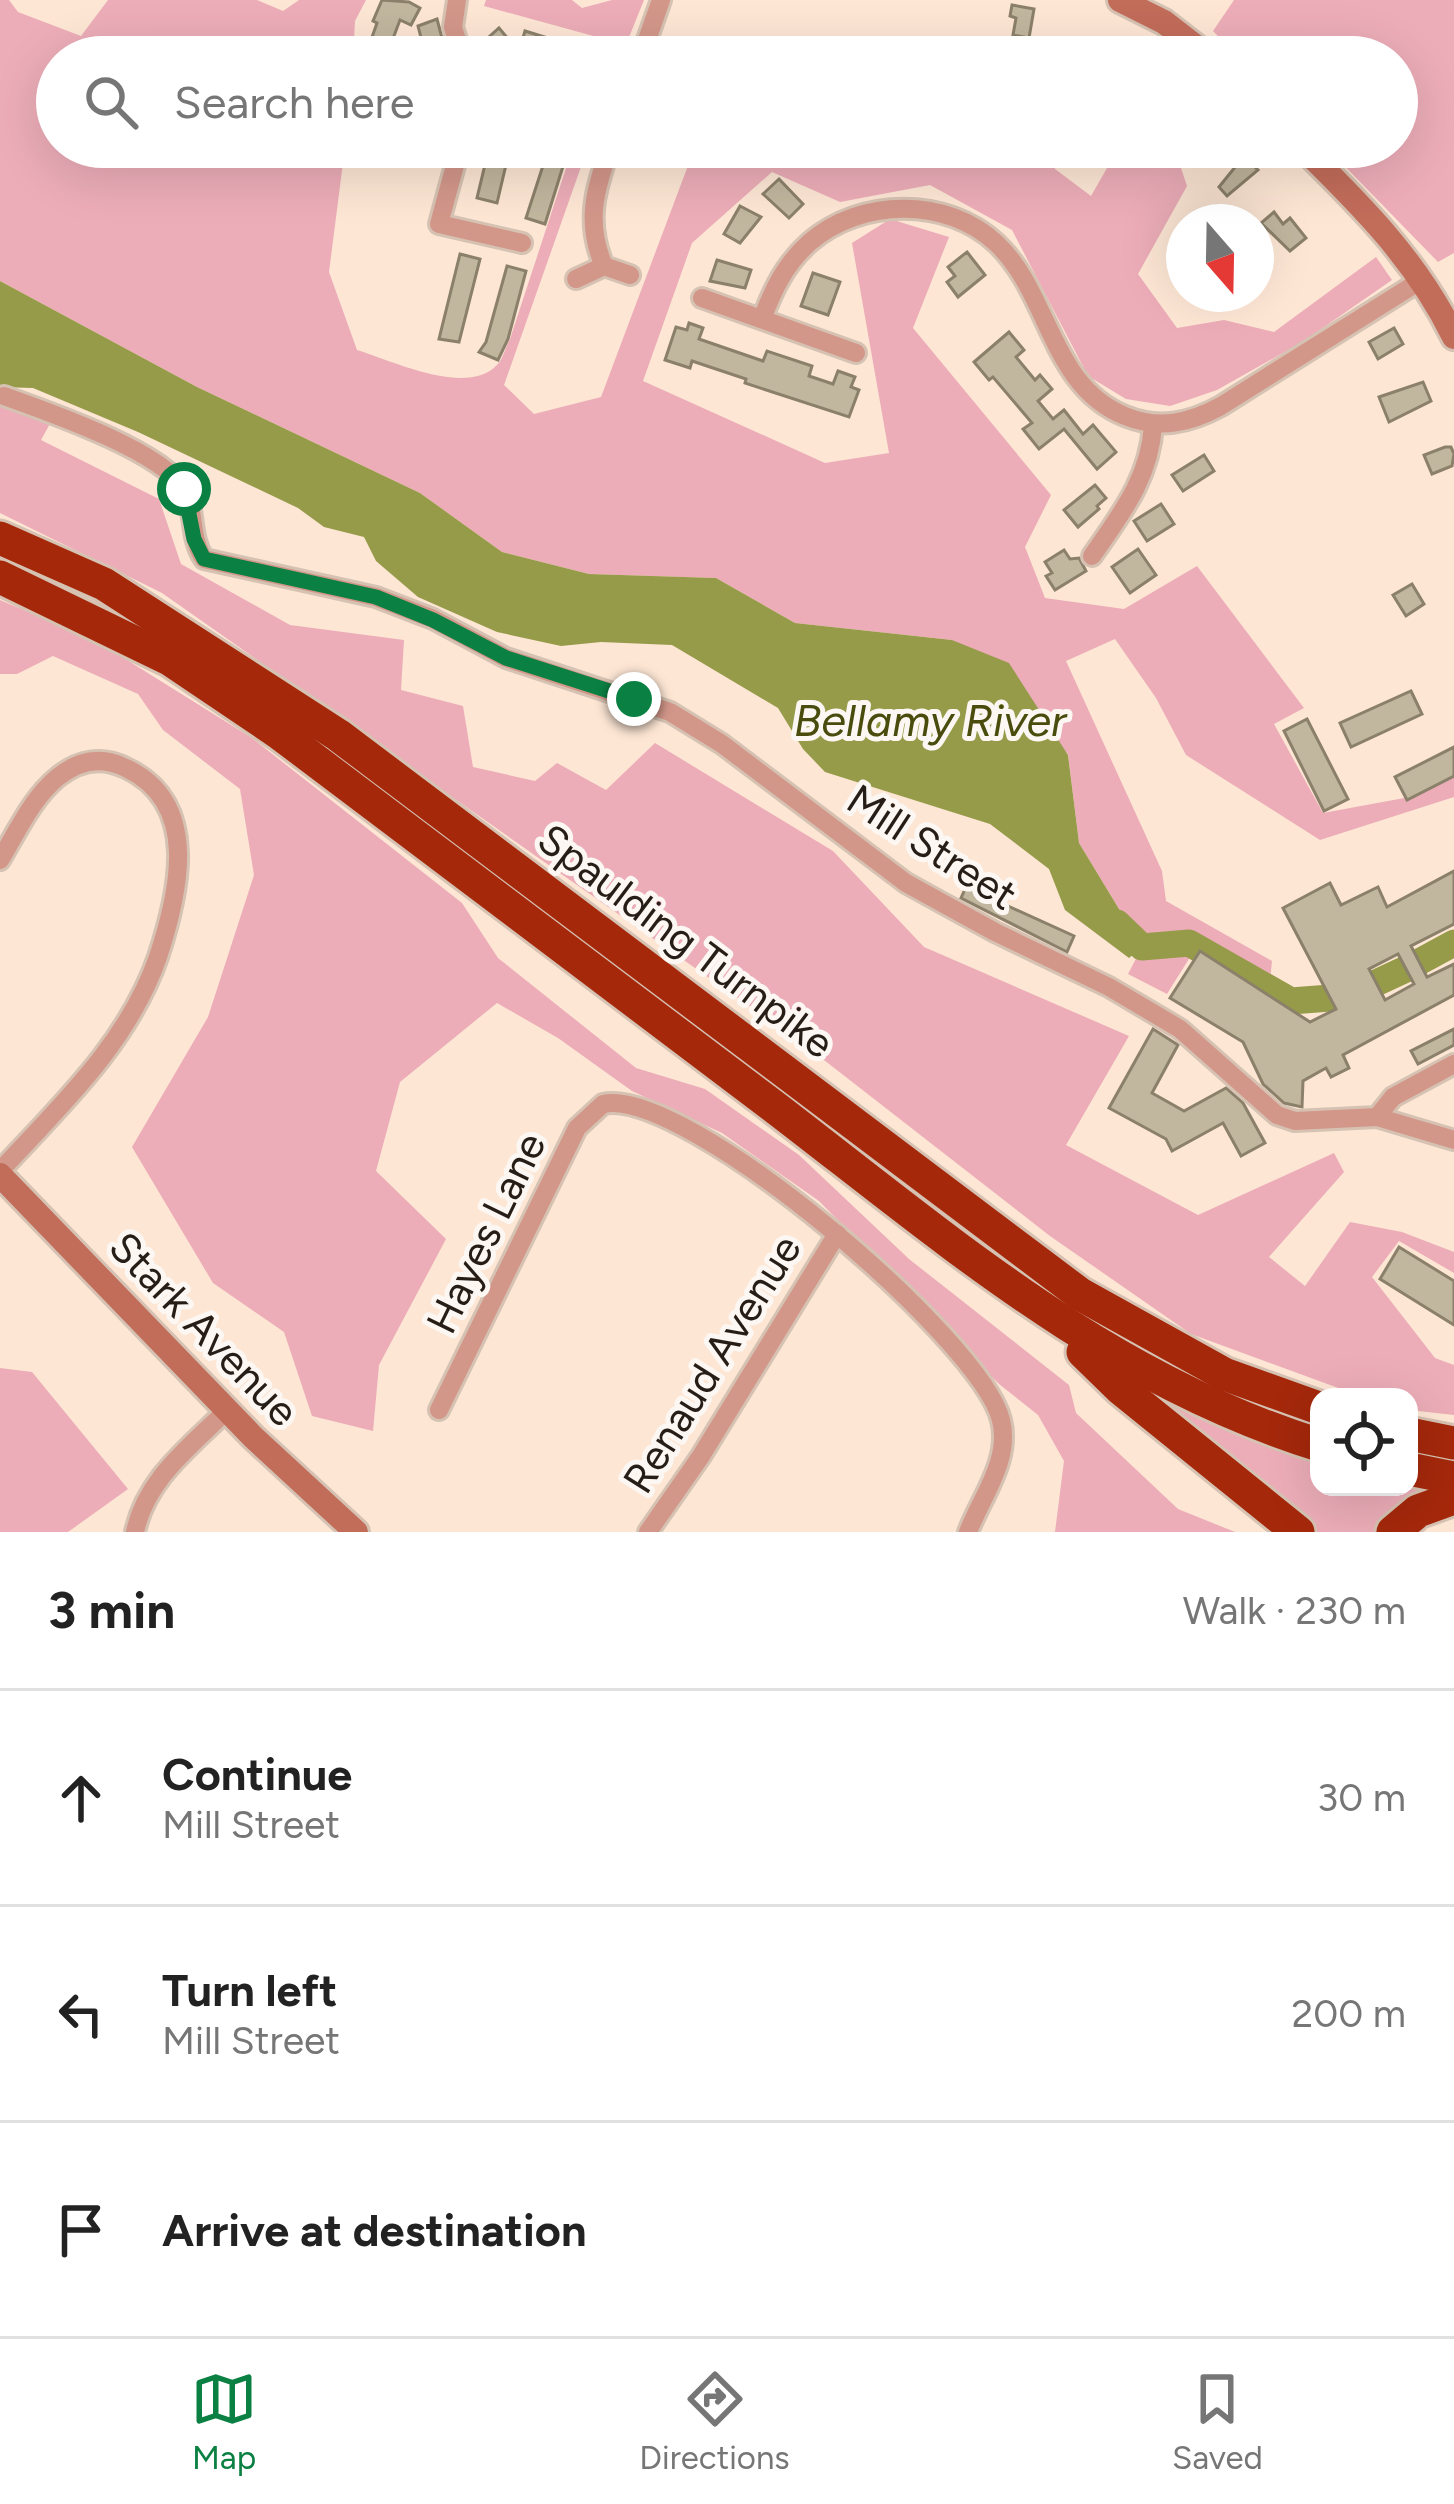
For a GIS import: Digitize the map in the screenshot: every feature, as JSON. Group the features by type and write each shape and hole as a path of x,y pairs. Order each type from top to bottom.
{"highway":[{"name":"Spaulding Turnpike","path":"0,538 104,584 338,735 1080,1294 1224,1374 1310,1405"},
{"name":"Spaulding Turnpike","path":"0,577 172,660 280,733 1033,1303 1154,1378 1310,1441"},
{"path":"1033,1303 1121,1389 1298,1532"},
{"path":"1418,1436 1454,1444"},
{"path":"1418,1471 1454,1478"},
{"path":"1393,1532 1418,1511 1454,1498"}],"main road":[{"path":"1120,0 1182,36"},
{"path":"1323,168 1380,225 1423,280 1454,337"},
{"name":"Stark Avenue","path":"0,1173 227,1410 356,1532"}],"street":[{"path":"456,36 457,0"},
{"path":"648,36 661,0"},
{"path":"454,168 439,224 522,243"},
{"path":"604,168 591,212 604,266"},
{"path":"762,320 776,283 824,232 876,212 935,211 970,224 1004,251 1069,369 1092,397 1118,414 1153,425 1204,415 1423,280"},
{"path":"576,279 604,266 630,275"},
{"path":"702,298 856,353"},
{"name":"Mill Street","path":"4,396 65,418 165,470 184,489 194,539 204,559 376,597 506,658 670,712 722,744 906,883 1109,987 1180,1029 1276,1115 1308,1121 1376,1117"},
{"path":"1092,556 1140,483 1152,449 1153,425"},
{"path":"0,860 44,790 73,767 91,760 111,761 157,789 175,819 179,837 176,884 163,939 136,1006 100,1061 0,1173"},
{"path":"1454,1064 1393,1097 1376,1117 1454,1140"},
{"name":"Hayes Lane","path":"440,1410 578,1128 593,1109 613,1102 639,1105 775,1183 838,1234"},
{"path":"838,1234 975,1371 995,1402 1004,1440 968,1532"},
{"name":"Renaud Avenue","path":"648,1532 701,1456 838,1234"},
{"path":"135,1532 157,1480 227,1410"}],"shaded area":[{"path":"0,0 9,0 18,12 81,36 36,36 36,168 342,168 329,272 357,350 429,374 468,378 484,374 499,362 566,168 581,168 504,385 534,414 601,397 687,168 1055,168 1091,196 1107,168 1181,168 1187,186 1177,204 1166,204 1166,224 1138,274 1177,328 1224,320 1274,332 1376,257 1392,280 1304,341 1217,390 1170,406 1126,399 1088,376 1012,230 930,185 840,202 772,172 692,243 643,381 825,463 889,453 852,243 890,219 949,237 913,328 1051,495 1025,547 1045,598 1124,609 1197,566 1304,708 1274,724 1323,813 1415,796 1454,777 1454,797 1320,840 1186,755 1156,698 1115,639 1066,661 1162,871 1166,901 1272,961 1269,990 1197,946 1167,994 1128,974 1142,947 1079,843 1068,754 952,640 795,623 716,578 589,574 502,552 420,493 197,387 0,281"},
{"path":"108,0 257,0 283,11 299,0 366,0 355,21 354,36 81,36"},
{"path":"486,0 572,0 582,8 612,0 644,0 629,36 593,36 484,6"},
{"path":"1234,0 1454,0 1454,253 1438,262 1346,168 1418,168 1418,36 1218,36 1213,31"},
{"path":"0,399 52,420 41,440 159,499 181,564 290,625 404,640 401,690 463,706 473,767 535,781 557,763 606,790 655,743 833,851 924,947 1129,1036 1066,1145 1198,1215 1334,1153 1344,1172 1269,1257 1305,1286 1350,1222 1402,1232 1454,1252 1454,1273 1399,1241 1372,1277 1435,1358 1454,1365 1454,1415 1418,1411 1418,1388 1338,1388 1191,1334 1050,1236 806,1046 162,593 0,513"},
{"path":"0,600 95,640 252,738 462,903 498,958 636,1068 705,1089 799,1155 909,1259 1069,1385 1076,1413 1178,1509 1235,1532 1055,1532 1064,1461 1038,1415 999,1384 819,1201 722,1133 632,1091 558,1038 497,1003 400,1082 376,1171 446,1239 379,1365 373,1431 312,1416 284,1332 213,1283 132,1147 208,1017 254,875 240,789 163,730 138,694 53,656 17,674 0,674"},
{"path":"0,1368 32,1372 128,1489 68,1532 0,1532"},
{"path":"1147,1392 1205,1420 1310,1458 1310,1496 1418,1496 1418,1487 1435,1490 1386,1532 1311,1532"}],"water":[{"name":"Bellamy River","path":"0,281 197,387 420,493 502,552 589,574 716,578 795,623 952,640 1009,663 1068,755 1079,843 1142,947 1129,958 1065,910 1049,869 990,824 825,772 803,749 778,708 672,645 601,642 561,646 497,632 418,597 376,561 364,537 324,527 298,508 33,388 0,387"}],"building":[{"path":"382,0 409,2 420,8 411,25 400,20 394,36 372,36 377,23 373,21"},
{"path":"1012,5 1034,9 1029,36 1013,35 1016,18 1010,16"},
{"path":"437,19 442,36 421,36 418,26"},
{"path":"484,168 505,168 497,203 477,198"},
{"path":"542,168 562,168 545,224 526,218"},
{"path":"1234,168 1258,170 1227,196 1219,187"},
{"path":"779,179 803,204 789,218 763,194"},
{"path":"740,206 761,217 740,243 724,234"},
{"path":"1274,212 1283,224 1290,218 1306,238 1290,251 1274,236"},
{"path":"967,252 985,275 958,297 947,282 955,276 948,267"},
{"path":"460,254 480,259 459,342 439,339"},
{"path":"717,260 751,270 745,288 710,281"},
{"path":"507,266 526,271 498,360 479,352"},
{"path":"813,273 840,282 828,315 801,306"},
{"path":"689,323 703,328 699,339 763,361 767,351 812,366 809,376 833,384 838,371 855,377 851,387 859,390 849,417 692,361 690,368 665,360 676,327 687,330"},
{"path":"1394,328 1403,344 1378,359 1369,342"},
{"path":"1009,332 1024,350 1016,357 1035,380 1040,375 1052,389 1038,401 1053,419 1064,410 1083,434 1093,425 1116,452 1097,469 1064,429 1039,449 1023,429 1032,423 974,362"},
{"path":"1423,382 1431,401 1389,422 1379,397"},
{"path":"1451,447 1454,454 1452,466 1432,474 1424,455"},
{"path":"1204,455 1214,471 1183,491 1172,475"},
{"path":"1095,485 1106,498 1078,527 1064,510"},
{"path":"1161,504 1174,524 1147,541 1134,521"},
{"path":"1138,549 1156,575 1130,593 1112,567"},
{"path":"1064,550 1070,559 1079,558 1086,571 1055,590 1046,576 1052,573 1045,562"},
{"path":"1412,584 1424,604 1406,616 1393,595"},
{"path":"1411,691 1422,714 1351,747 1340,723"},
{"path":"1307,719 1348,799 1324,811 1284,731"},
{"path":"1454,747 1454,776 1407,800 1395,777"},
{"path":"1454,871 1454,924 1411,946 1427,977 1454,964 1454,995 1343,1055 1349,1068 1331,1077 1326,1068 1303,1081 1302,1107 1284,1103 1263,1084 1243,1042 1170,998 1200,951 1310,1022 1336,1009 1283,908 1330,883 1341,905 1378,887 1387,907","holes":["1398,954 1414,984 1385,1000 1369,969"]},
{"path":"966,887 1074,936 1067,952 961,898"},
{"path":"1153,1029 1178,1045 1152,1093 1184,1111 1226,1088 1243,1103 1265,1143 1241,1156 1223,1123 1172,1151 1166,1139 1109,1108"},
{"path":"1454,1029 1454,1045 1418,1064 1411,1051"},
{"path":"1399,1247 1454,1281 1454,1325 1380,1279"}],"waterway":[{"name":"Bellamy River","path":"1117,923 1142,947 1189,943 1291,1001 1330,998"},
{"name":"Bellamy River","path":"1419,962 1454,943"},
{"name":"Bellamy River","path":"1376,983 1406,969"}],"route":[{"path":"184,489 194,539 204,559 376,597 506,658 634,699"}]}
